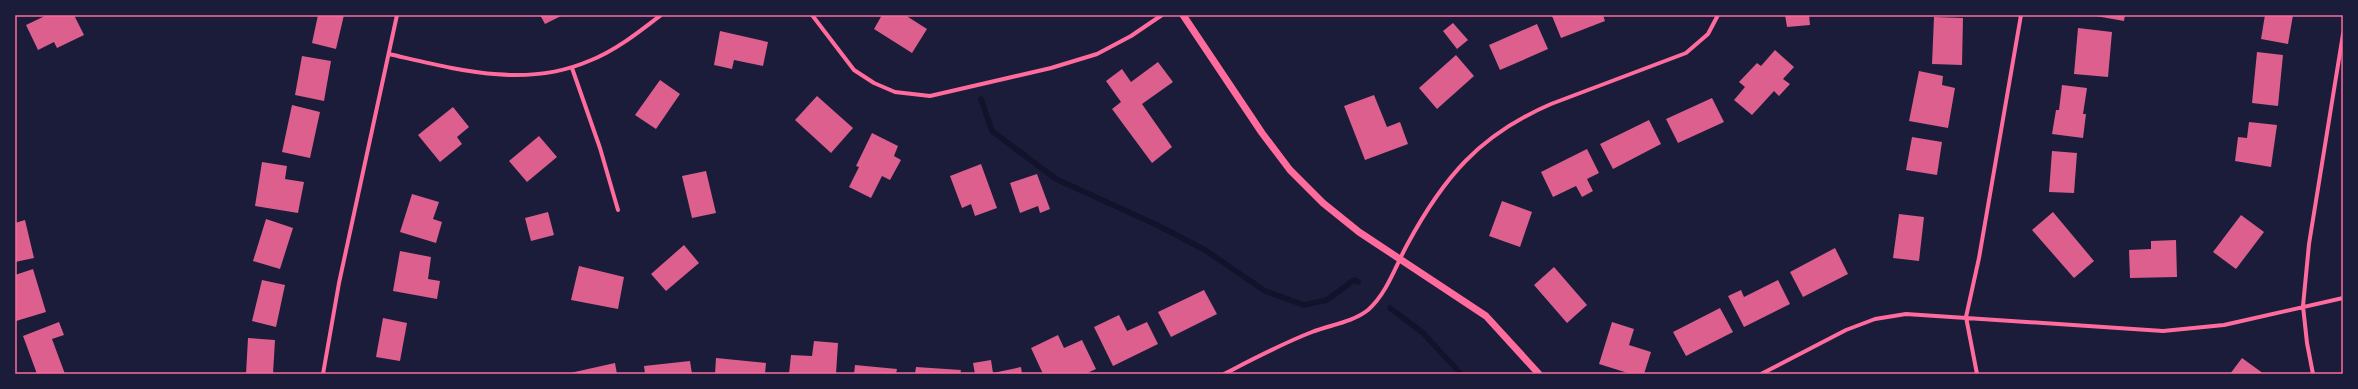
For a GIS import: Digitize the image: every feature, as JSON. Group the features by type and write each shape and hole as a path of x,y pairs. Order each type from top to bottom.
{"street":[{"path":"323,374 339,283 397,15"},
{"path":"389,54 460,71 505,76 572,68 591,61 631,37 661,15"},
{"path":"812,15 846,62 867,79 895,92 930,96 1051,68 1097,54 1131,36 1162,15"},
{"path":"1183,15 1262,133 1290,170 1323,203 1359,232 1486,316 1539,374"},
{"path":"1224,374 1276,347 1312,332 1350,320 1367,311 1383,294 1425,212 1448,179 1475,150 1498,132 1531,113 1551,104 1686,53 1708,34 1718,15"},
{"path":"1977,374 1966,317 1979,258 2021,15"},
{"path":"2313,374 2307,343 2303,306 2309,244 2343,34"},
{"path":"572,68 600,148 618,210"},
{"path":"1761,374 1846,330 1875,320 1921,314 2163,331 2224,325 2343,298"}],"building":[{"path":"47,15 74,15 84,35 57,48 54,42 38,50 26,25"},
{"path":"318,15 344,15 336,49 312,43"},
{"path":"540,15 563,15 545,24"},
{"path":"882,15 905,15 927,29 912,53 874,29"},
{"path":"1603,15 1605,21 1561,38 1552,16"},
{"path":"1785,15 1809,15 1810,25 1787,27"},
{"path":"2090,15 2125,15 2124,21"},
{"path":"2265,15 2293,15 2288,44 2261,39"},
{"path":"1934,17 1963,18 1962,65 1932,64"},
{"path":"1453,23 1468,40 1457,49 1443,31"},
{"path":"1537,24 1548,49 1500,70 1489,45"},
{"path":"2078,28 2112,32 2108,77 2074,74"},
{"path":"720,31 768,42 763,66 734,60 732,69 714,65"},
{"path":"1775,50 1794,67 1783,79 1790,84 1779,96 1774,91 1752,115 1734,100 1745,87 1739,82 1757,63 1761,66"},
{"path":"2257,52 2283,55 2278,106 2252,103"},
{"path":"1456,55 1474,76 1437,109 1419,88"},
{"path":"302,56 331,61 324,101 295,95"},
{"path":"1158,62 1173,82 1142,104 1172,147 1152,163 1112,109 1121,102 1106,81 1122,69 1131,82"},
{"path":"1919,71 1943,76 1942,85 1955,88 1948,128 1909,121"},
{"path":"660,80 680,94 656,129 635,115"},
{"path":"2062,85 2087,88 2083,114 2086,114 2083,138 2052,134 2056,110 2059,110"},
{"path":"1374,95 1387,127 1400,122 1408,144 1365,160 1344,106"},
{"path":"817,96 853,128 831,153 795,120"},
{"path":"1712,98 1724,122 1678,143 1666,119"},
{"path":"292,105 320,112 310,158 282,152"},
{"path":"453,107 469,127 457,137 462,144 440,162 418,135"},
{"path":"1649,120 1661,144 1613,169 1600,144"},
{"path":"2249,122 2277,125 2271,167 2235,161 2238,137 2247,138"},
{"path":"872,133 898,146 894,156 901,160 890,180 882,176 871,198 849,187 859,167 856,166"},
{"path":"539,136 557,157 527,182 509,161"},
{"path":"1912,137 1942,142 1937,175 1906,170"},
{"path":"1587,149 1599,173 1587,179 1593,191 1582,197 1576,186 1553,197 1541,172"},
{"path":"2052,151 2077,153 2074,193 2049,192"},
{"path":"262,162 287,166 285,179 304,182 298,213 255,206"},
{"path":"981,164 997,208 975,216 971,204 962,208 950,176"},
{"path":"706,171 716,213 692,218 682,176"},
{"path":"1037,174 1050,209 1040,213 1038,206 1020,213 1010,183"},
{"path":"412,194 439,202 433,219 442,222 436,243 400,232"},
{"path":"1502,201 1532,212 1520,247 1489,236"},
{"path":"548,212 554,235 531,241 525,218"},
{"path":"2053,212 2094,261 2074,278 2032,230"},
{"path":"1899,214 1924,217 1919,261 1893,258"},
{"path":"2241,215 2264,232 2236,269 2213,252"},
{"path":"266,219 293,228 280,269 253,261"},
{"path":"25,220 34,258 15,262 15,223"},
{"path":"2176,240 2177,277 2130,278 2129,250 2151,249 2151,241"},
{"path":"684,245 699,263 666,291 651,274"},
{"path":"1835,248 1848,274 1803,297 1790,272"},
{"path":"400,251 431,257 428,279 440,281 437,299 393,291"},
{"path":"579,266 624,277 618,309 571,300"},
{"path":"1554,267 1587,305 1567,323 1534,285"},
{"path":"33,269 46,312 16,321 15,275"},
{"path":"262,280 285,285 276,327 252,321"},
{"path":"1778,280 1790,304 1744,327 1728,296 1741,290 1744,297"},
{"path":"1204,290 1217,314 1171,337 1158,312"},
{"path":"1720,308 1733,332 1686,356 1673,332"},
{"path":"1119,315 1127,331 1147,322 1158,344 1113,366 1094,327"},
{"path":"383,318 407,323 400,361 376,357"},
{"path":"59,322 64,335 52,339 65,374 37,374 23,336"},
{"path":"1612,322 1634,329 1629,345 1651,352 1644,374 1631,374 1599,364"},
{"path":"1058,335 1064,348 1082,340 1096,369 1085,374 1043,374 1031,348"},
{"path":"248,338 275,340 273,374 246,374"},
{"path":"814,341 838,343 836,374 789,374 791,355 812,356"},
{"path":"716,358 766,363 765,374 715,374"},
{"path":"2242,358 2264,374 2230,374"},
{"path":"991,360 993,373 1021,367 1022,374 975,374 973,363"},
{"path":"690,361 692,374 645,374 644,366"},
{"path":"615,363 617,374 570,374 570,373"},
{"path":"855,365 897,369 896,374 854,374"},
{"path":"916,367 961,370 960,374 915,374"}],"waterway":[{"path":"981,99 992,131 1056,179 1159,226 1205,250 1265,291 1304,305 1327,300 1354,280 1358,282"},
{"path":"1390,308 1423,333 1461,374"}]}
